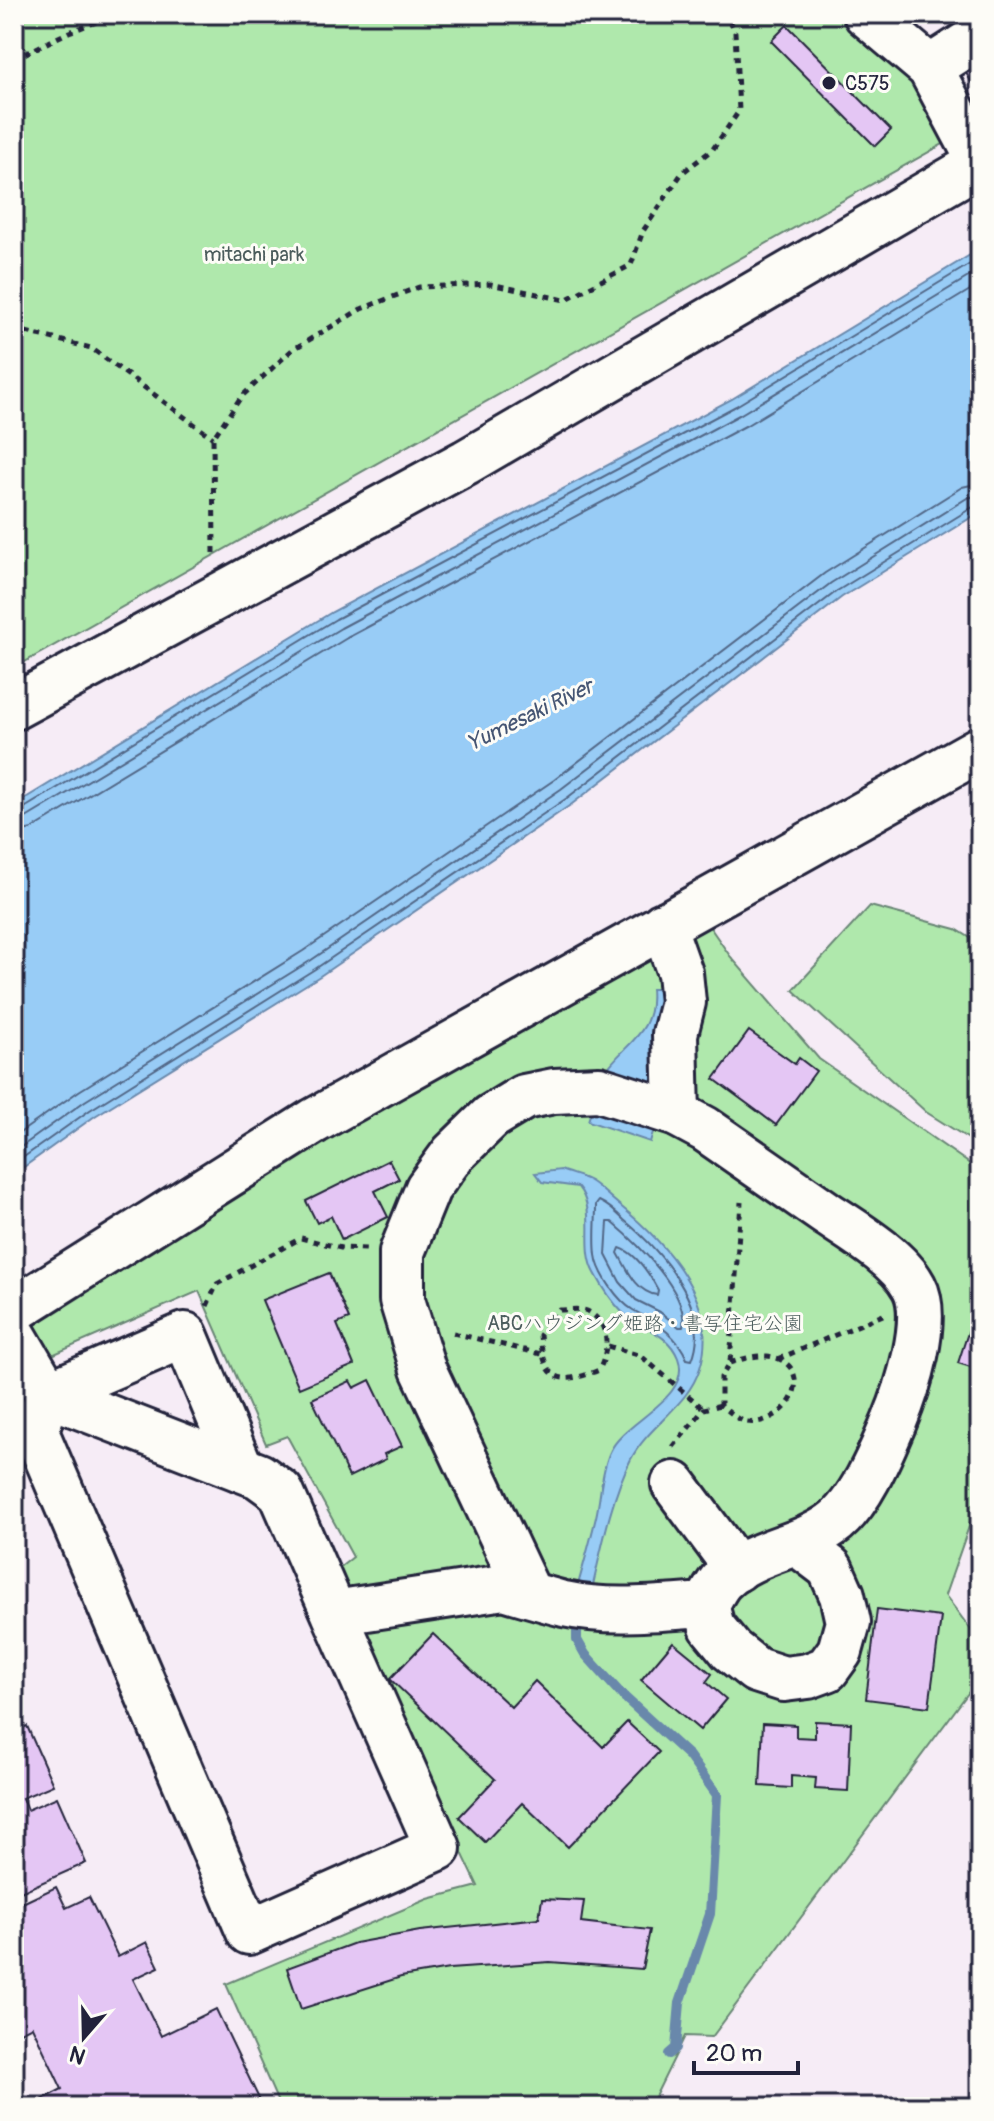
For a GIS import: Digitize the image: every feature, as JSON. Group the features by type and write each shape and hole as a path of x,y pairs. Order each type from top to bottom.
{"street":[{"path":"14,707 466,462 980,162 930,68 866,14"},
{"path":"930,68 980,36"},
{"path":"14,1310 314,1121 980,749"},
{"path":"663,925 680,973 683,1002 675,1034 668,1112"},
{"path":"563,1602 490,1514 423,1369 402,1300 402,1252 428,1188 453,1154 491,1117 524,1097 554,1091 599,1089 668,1112 705,1129 886,1254 915,1287 919,1321 916,1354 906,1394 862,1490 832,1525 797,1543 753,1558 737,1569 721,1581 706,1605 712,1627 731,1650 756,1670 784,1679 808,1676 827,1669 840,1651 848,1622 842,1595 830,1568 797,1543"},
{"path":"14,1336 48,1394 259,1476 281,1492 438,1848 249,1932 36,1432 48,1394 185,1335 241,1469"},
{"path":"674,1484 737,1569"},
{"path":"458,1594 486,1543 490,1514"},
{"path":"334,1613 504,1587 563,1602 641,1609 706,1605"}],"path":[{"path":"14,59 69,32 118,14"},
{"path":"215,598 213,438 241,397 292,350 361,309 419,287 490,284 565,300 631,265 643,231 682,173 713,149 739,111 735,32 727,14"},
{"path":"14,329 91,348 213,438"},
{"path":"721,1405 721,1377 730,1363 745,1157"},
{"path":"185,1335 211,1300 217,1284 301,1238 341,1248 402,1252"},
{"path":"778,1359 917,1301"},
{"path":"560,1310 586,1310 600,1323 608,1346 599,1370 574,1379 560,1379 549,1370 541,1354 540,1335 560,1310"},
{"path":"409,1322 541,1354"},
{"path":"608,1346 641,1356 704,1409"},
{"path":"674,1484 671,1450 704,1409 721,1405 745,1422 766,1421 788,1406 796,1391 797,1379 790,1365 778,1359 752,1357 730,1363"}],"green space":[{"name":"mitachi park","path":"14,14 852,14 908,65 950,140 14,668"},
{"path":"870,906 956,929 980,944 980,1146 926,1112 793,990"},
{"name":"ABCハウジング姫路・書写住宅公園","path":"705,920 730,956 819,1059 980,1171 980,1495 945,1595 980,1642 980,1677 712,2037 685,2036 650,2107 280,2107 226,1984 428,1899 478,1886 363,1646 333,1573 353,1557 287,1436 266,1444 199,1291 43,1359 27,1330 245,1189"}],"water":[{"name":"Yumesaki River","path":"980,249 980,512 842,597 572,804 320,976 95,1116 14,1174 14,805 332,612 732,399"},
{"path":"651,989 660,989 662,999 660,1109 650,1142 588,1121 604,1073 643,1028 651,1005"},
{"path":"561,1170 597,1186 654,1236 684,1276 696,1297 703,1320 704,1344 700,1368 694,1381 678,1405 639,1447 623,1477 609,1517 584,1623 569,1617 596,1517 607,1459 617,1441 667,1397 676,1385 680,1372 678,1358 668,1342 623,1313 598,1279 589,1252 587,1207 578,1187 542,1182 535,1173"}],"building":[{"path":"787,25 891,130 875,146 771,41"},
{"path":"980,65 980,95 966,73"},
{"path":"749,1031 795,1064 799,1058 816,1071 776,1125 714,1079"},
{"path":"389,1160 399,1179 375,1191 388,1217 342,1240 331,1216 317,1223 306,1201"},
{"path":"329,1273 349,1319 337,1324 354,1365 299,1388 262,1300"},
{"path":"980,1296 980,1370 958,1363"},
{"path":"370,1380 402,1446 384,1454 386,1459 349,1477 312,1399 350,1381 354,1388"},
{"path":"877,1609 941,1617 929,1707 866,1699"},
{"path":"433,1634 511,1707 535,1681 603,1747 627,1722 659,1752 568,1847 522,1803 485,1842 459,1817 495,1779 390,1679"},
{"path":"673,1642 712,1674 706,1682 726,1699 700,1730 641,1680"},
{"path":"815,1721 851,1723 848,1791 815,1789 816,1778 791,1776 791,1788 760,1786 763,1723 796,1725 796,1737 815,1738"},
{"path":"27,1726 53,1785 22,1798 27,1810 57,1797 86,1863 14,1895 14,1731"},
{"path":"56,1887 66,1908 89,1897 118,1957 147,1942 159,1967 133,1979 161,2036 216,2009 263,2107 44,2107 41,2100 62,2089 32,2026 14,2035 14,1907"},
{"path":"542,1899 584,1901 581,1922 650,1930 642,1969 550,1962 449,1969 401,1977 301,2009 287,1968 355,1943 420,1931 539,1918"}],"waterway":[{"path":"577,1620 577,1640 585,1654 621,1694 689,1756 717,1795 710,1914 680,2003 676,2048 669,2054"}],"place":[{"name":"C575","path":"829,83"}]}
